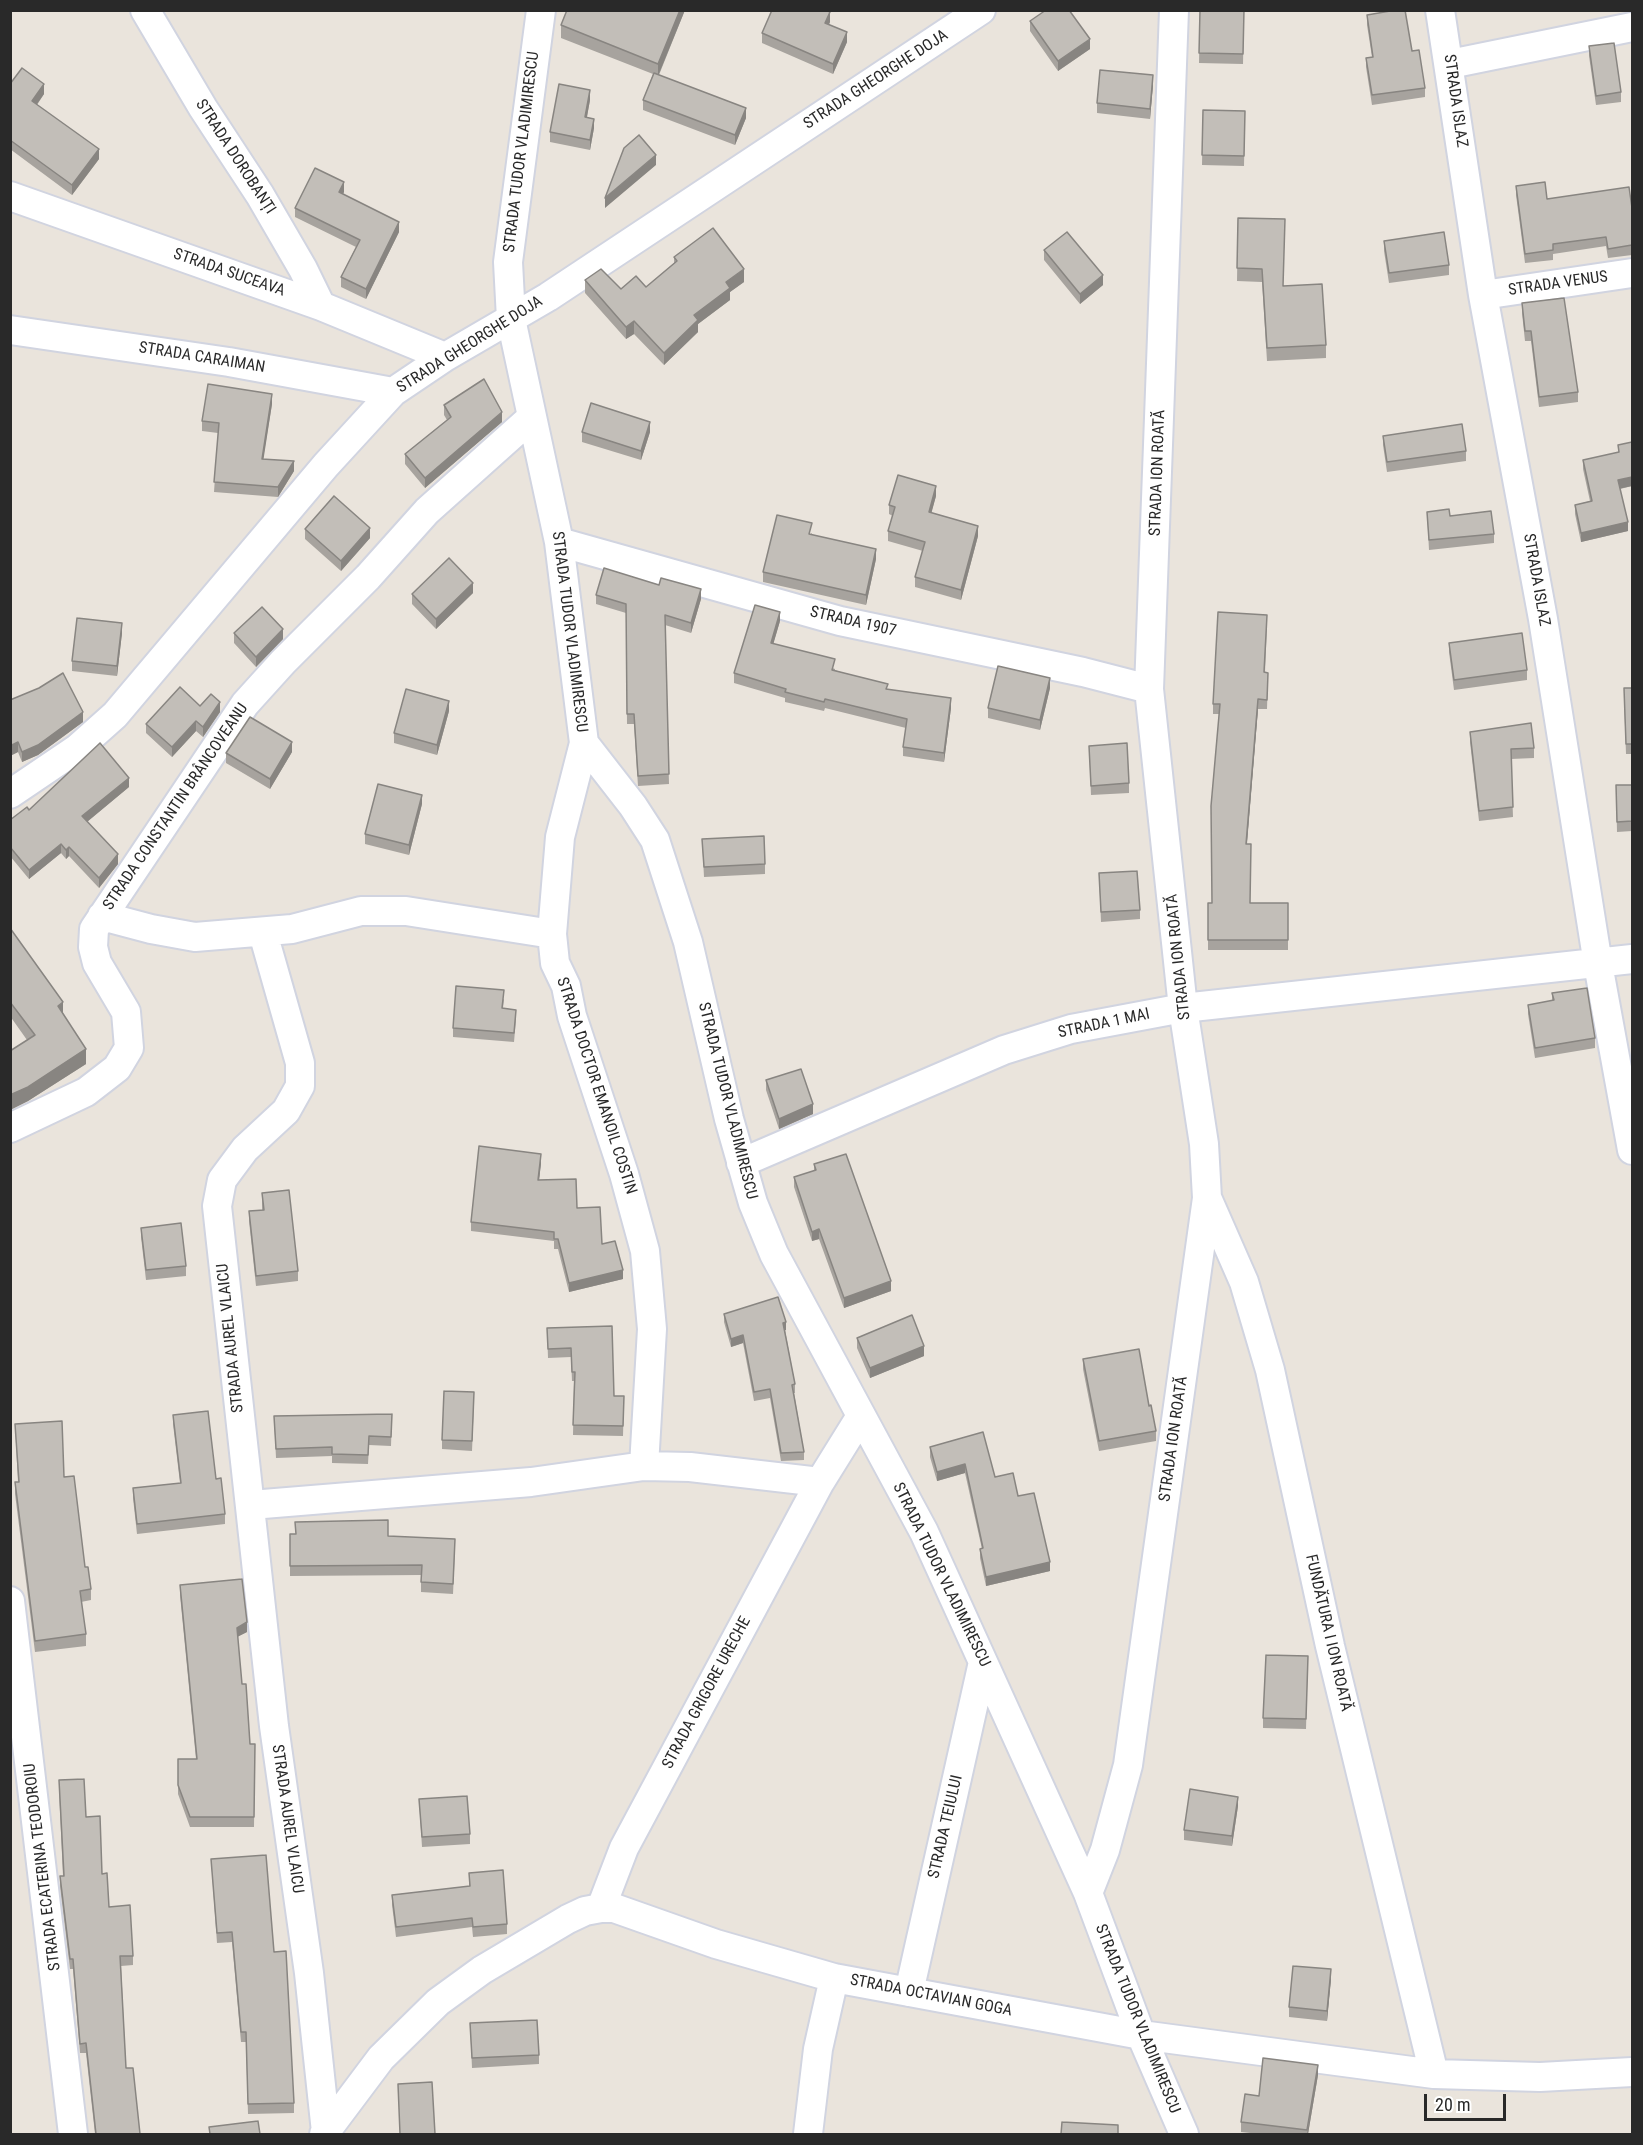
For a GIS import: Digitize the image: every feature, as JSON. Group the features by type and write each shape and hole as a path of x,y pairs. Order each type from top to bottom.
{"street":[{"name":"STRADA DOROBANȚI","path":"145,10 203,108 260,195 303,269 321,306"},
{"name":"STRADA TUDOR VLADIMIRESCU","path":"541,10 508,262 511,319 559,542 584,743 633,806 655,840 688,942 741,1163 753,1203 774,1254 924,1532 1088,1893 1141,2035 1184,2134"},
{"name":"STRADA GHEORGHE DOJA","path":"10,794 78,748 114,716 319,473 393,392 445,357 511,319 981,10"},
{"name":"STRADA ION ROATĂ","path":"1088,1893 1105,1850 1128,1765 1207,1198 1204,1144 1183,1008 1149,689 1174,10"},
{"name":"STRADA ISLAZ","path":"1440,10 1450,64 1483,295 1543,619 1598,964 1632,1150"},
{"path":"1450,64 1632,27"},
{"name":"STRADA SUCEAVA","path":"10,196 321,306 445,357"},
{"name":"STRADA VENUS","path":"1483,295 1632,273"},
{"name":"STRADA CARAIMAN","path":"10,330 218,360 393,392"},
{"name":"STRADA CONSTANTIN BRÂNCOVEANU","path":"10,1128 86,1092 117,1068 129,1048 126,1012 97,963 93,947 94,929 245,704 368,577 427,510 531,418"},
{"name":"STRADA 1907","path":"559,542 840,621 1083,672 1149,689"},
{"name":"STRADA DOCTOR EMANOIL COSTIN","path":"584,743 560,837 552,934 555,963 566,986 572,1016 624,1174 645,1251 652,1329 644,1466"},
{"path":"102,916 151,929 195,937 292,929 361,911 406,911 552,934"},
{"name":"STRADA AUREL VLAICU","path":"263,933 300,1063 300,1086 286,1111 245,1149 222,1180 217,1206 274,1726 309,1973 325,2133"},
{"name":"STRADA 1 MAI","path":"741,1163 1004,1050 1071,1029 1183,1008 1632,959"},
{"name":"FUNDĂTURA I ION ROATĂ","path":"1207,1198 1244,1282 1270,1370 1328,1634 1434,2074"},
{"name":"STRADA GRIGORE URECHE","path":"601,1908 624,1848 820,1482 861,1416"},
{"path":"251,1505 510,1484 644,1466 690,1467 820,1482"},
{"name":"STRADA ECATERINA TEODOROIU","path":"10,1601 73,2134"},
{"name":"STRADA TEIULUI","path":"909,1992 983,1662"},
{"name":"STRADA OCTAVIAN GOGA","path":"325,2133 381,2058 438,2002 482,1970 568,1919 585,1911 601,1908 614,1908 717,1944 834,1978 1141,2035 1434,2074 1540,2077 1632,2072"},
{"path":"808,2134 818,2049 834,1978"}],"building":[{"path":"567,10 680,10 658,64 561,25"},
{"path":"772,10 826,10 830,12 825,23 847,32 833,64 762,33"},
{"path":"1046,10 1069,10 1090,39 1058,61 1030,21"},
{"path":"1200,10 1244,10 1243,54 1199,53"},
{"path":"1405,10 1412,51 1419,50 1425,88 1372,95 1366,58 1373,57 1367,15"},
{"path":"1614,43 1621,92 1596,96 1589,46"},
{"path":"22,68 44,84 32,101 99,149 72,185 10,140 10,84"},
{"path":"1100,70 1153,75 1150,109 1097,103"},
{"path":"654,73 746,108 735,135 643,100"},
{"path":"559,84 590,90 585,117 594,119 590,140 550,132"},
{"path":"1203,110 1245,111 1244,156 1202,155"},
{"path":"639,135 656,155 605,198 624,148"},
{"path":"315,168 344,182 339,192 399,222 366,289 341,277 360,240 295,208"},
{"path":"1545,182 1547,199 1629,187 1632,208 1632,245 1608,249 1606,237 1553,244 1553,250 1525,254 1516,186"},
{"path":"1238,218 1285,219 1283,286 1322,284 1326,345 1267,348 1262,269 1237,268"},
{"path":"713,228 744,269 726,282 730,288 694,315 698,320 664,353 634,321 626,327 585,280 601,269 621,289 636,276 646,287 677,261 674,257"},
{"path":"1067,232 1103,275 1080,294 1044,250"},
{"path":"1444,232 1449,265 1389,273 1384,241"},
{"path":"1564,298 1578,392 1539,397 1531,331 1525,331 1522,303"},
{"path":"484,379 502,412 425,478 405,454 451,417 444,405"},
{"path":"208,384 272,394 262,459 294,461 278,487 214,482 219,423 202,421"},
{"path":"591,403 650,422 641,451 582,432"},
{"path":"1462,424 1466,451 1387,462 1383,436"},
{"path":"1632,442 1632,477 1618,480 1628,522 1581,533 1575,505 1592,501 1583,460 1619,452 1618,445"},
{"path":"898,475 936,486 929,512 978,526 961,590 915,577 925,542 888,531 895,507 889,505"},
{"path":"334,496 370,528 341,561 305,529"},
{"path":"1449,509 1450,516 1491,511 1494,534 1429,540 1427,512"},
{"path":"777,515 812,523 809,534 876,549 866,595 763,572"},
{"path":"449,558 473,583 436,619 412,594"},
{"path":"604,568 659,585 661,578 701,589 691,623 665,615 669,774 638,776 634,714 627,714 626,604 596,595"},
{"path":"755,605 780,612 771,643 835,659 832,670 888,684 886,689 951,698 944,753 903,747 907,719 825,699 824,702 785,692 786,689 734,673"},
{"path":"262,607 283,629 256,657 234,633"},
{"path":"1218,612 1267,615 1264,672 1268,673 1267,700 1258,699 1246,844 1251,844 1250,903 1288,903 1288,940 1208,940 1208,903 1212,903 1211,806 1220,704 1213,704"},
{"path":"77,618 122,623 117,666 72,661"},
{"path":"1522,633 1527,670 1454,680 1449,643"},
{"path":"998,666 1050,678 1040,720 988,708"},
{"path":"63,673 83,712 38,745 22,752 18,742 12,745 10,741 10,700 39,688"},
{"path":"180,687 200,706 211,694 220,702 203,727 196,721 172,747 146,724"},
{"path":"1624,688 1632,688 1632,744 1626,744"},
{"path":"406,689 449,701 437,745 394,733"},
{"path":"250,717 292,742 270,779 226,753"},
{"path":"1531,723 1534,748 1511,749 1513,807 1479,811 1470,732"},
{"path":"100,743 129,778 82,816 118,854 99,878 69,847 66,850 61,844 29,870 10,847 10,820 27,807 29,810"},
{"path":"1127,743 1129,783 1091,786 1089,746"},
{"path":"378,784 422,795 409,845 365,834"},
{"path":"1616,785 1632,785 1632,821 1617,822"},
{"path":"764,836 765,864 704,867 702,839"},
{"path":"1137,871 1140,910 1101,912 1099,873"},
{"path":"10,928 63,1002 58,1006 86,1049 28,1087 10,1095 10,1051 35,1035 10,1002"},
{"path":"456,986 504,990 502,1008 516,1010 514,1033 453,1028"},
{"path":"1587,988 1595,1038 1535,1048 1528,1005 1554,1000 1552,993"},
{"path":"801,1069 813,1104 779,1119 766,1080"},
{"path":"479,1146 541,1154 538,1180 576,1179 577,1208 600,1207 602,1244 615,1241 623,1270 569,1283 558,1239 554,1239 554,1232 471,1222"},
{"path":"846,1154 891,1281 844,1298 819,1229 812,1232 794,1177 816,1170 814,1164"},
{"path":"289,1190 298,1271 256,1276 249,1211 264,1210 262,1193"},
{"path":"181,1223 186,1266 146,1270 141,1228"},
{"path":"778,1297 786,1322 783,1323 795,1384 792,1385 804,1452 781,1453 770,1389 754,1392 743,1335 731,1339 724,1314"},
{"path":"912,1315 924,1346 870,1368 857,1338"},
{"path":"612,1326 614,1396 624,1396 623,1426 573,1425 575,1372 572,1372 571,1348 548,1349 547,1328"},
{"path":"1139,1349 1156,1431 1099,1441 1083,1359"},
{"path":"444,1391 474,1392 472,1441 442,1440"},
{"path":"208,1411 216,1479 221,1478 225,1514 137,1524 133,1488 181,1483 173,1415"},
{"path":"392,1414 391,1437 369,1436 368,1455 332,1454 332,1447 276,1449 274,1416"},
{"path":"62,1421 64,1477 74,1476 85,1567 88,1567 91,1589 80,1591 86,1634 35,1641 15,1482 19,1482 15,1424"},
{"path":"983,1432 995,1477 1013,1473 1018,1496 1034,1493 1050,1562 986,1577 980,1549 983,1548 965,1464 937,1472 930,1447"},
{"path":"388,1520 388,1536 455,1539 453,1584 421,1582 422,1565 290,1566 290,1534 296,1534 295,1522"},
{"path":"242,1579 247,1622 237,1628 242,1684 246,1684 250,1744 255,1744 254,1817 190,1817 178,1785 178,1759 197,1759 180,1585"},
{"path":"1266,1655 1308,1656 1306,1719 1263,1718"},
{"path":"84,1779 86,1817 100,1816 102,1874 107,1873 109,1907 130,1905 133,1956 120,1956 126,2068 133,2068 140,2134 96,2134 86,2043 80,2044 73,1959 70,1959 60,1876 64,1876 59,1780"},
{"path":"1190,1789 1238,1797 1232,1836 1184,1830"},
{"path":"467,1796 470,1834 422,1837 419,1799"},
{"path":"266,1855 274,1952 286,1951 294,2103 248,2104 246,2032 241,2032 232,1932 217,1933 211,1859"},
{"path":"503,1870 507,1924 473,1927 472,1918 396,1927 392,1895 470,1886 469,1873"},
{"path":"1293,1966 1331,1969 1327,2011 1289,2007"},
{"path":"537,2020 539,2055 472,2058 470,2023"},
{"path":"1263,2058 1318,2065 1307,2130 1241,2122 1245,2094 1259,2096"},
{"path":"432,2082 435,2134 400,2134 398,2084"},
{"path":"258,2121 260,2134 210,2134 209,2127"},
{"path":"1062,2122 1118,2125 1118,2134 1061,2134"}]}
